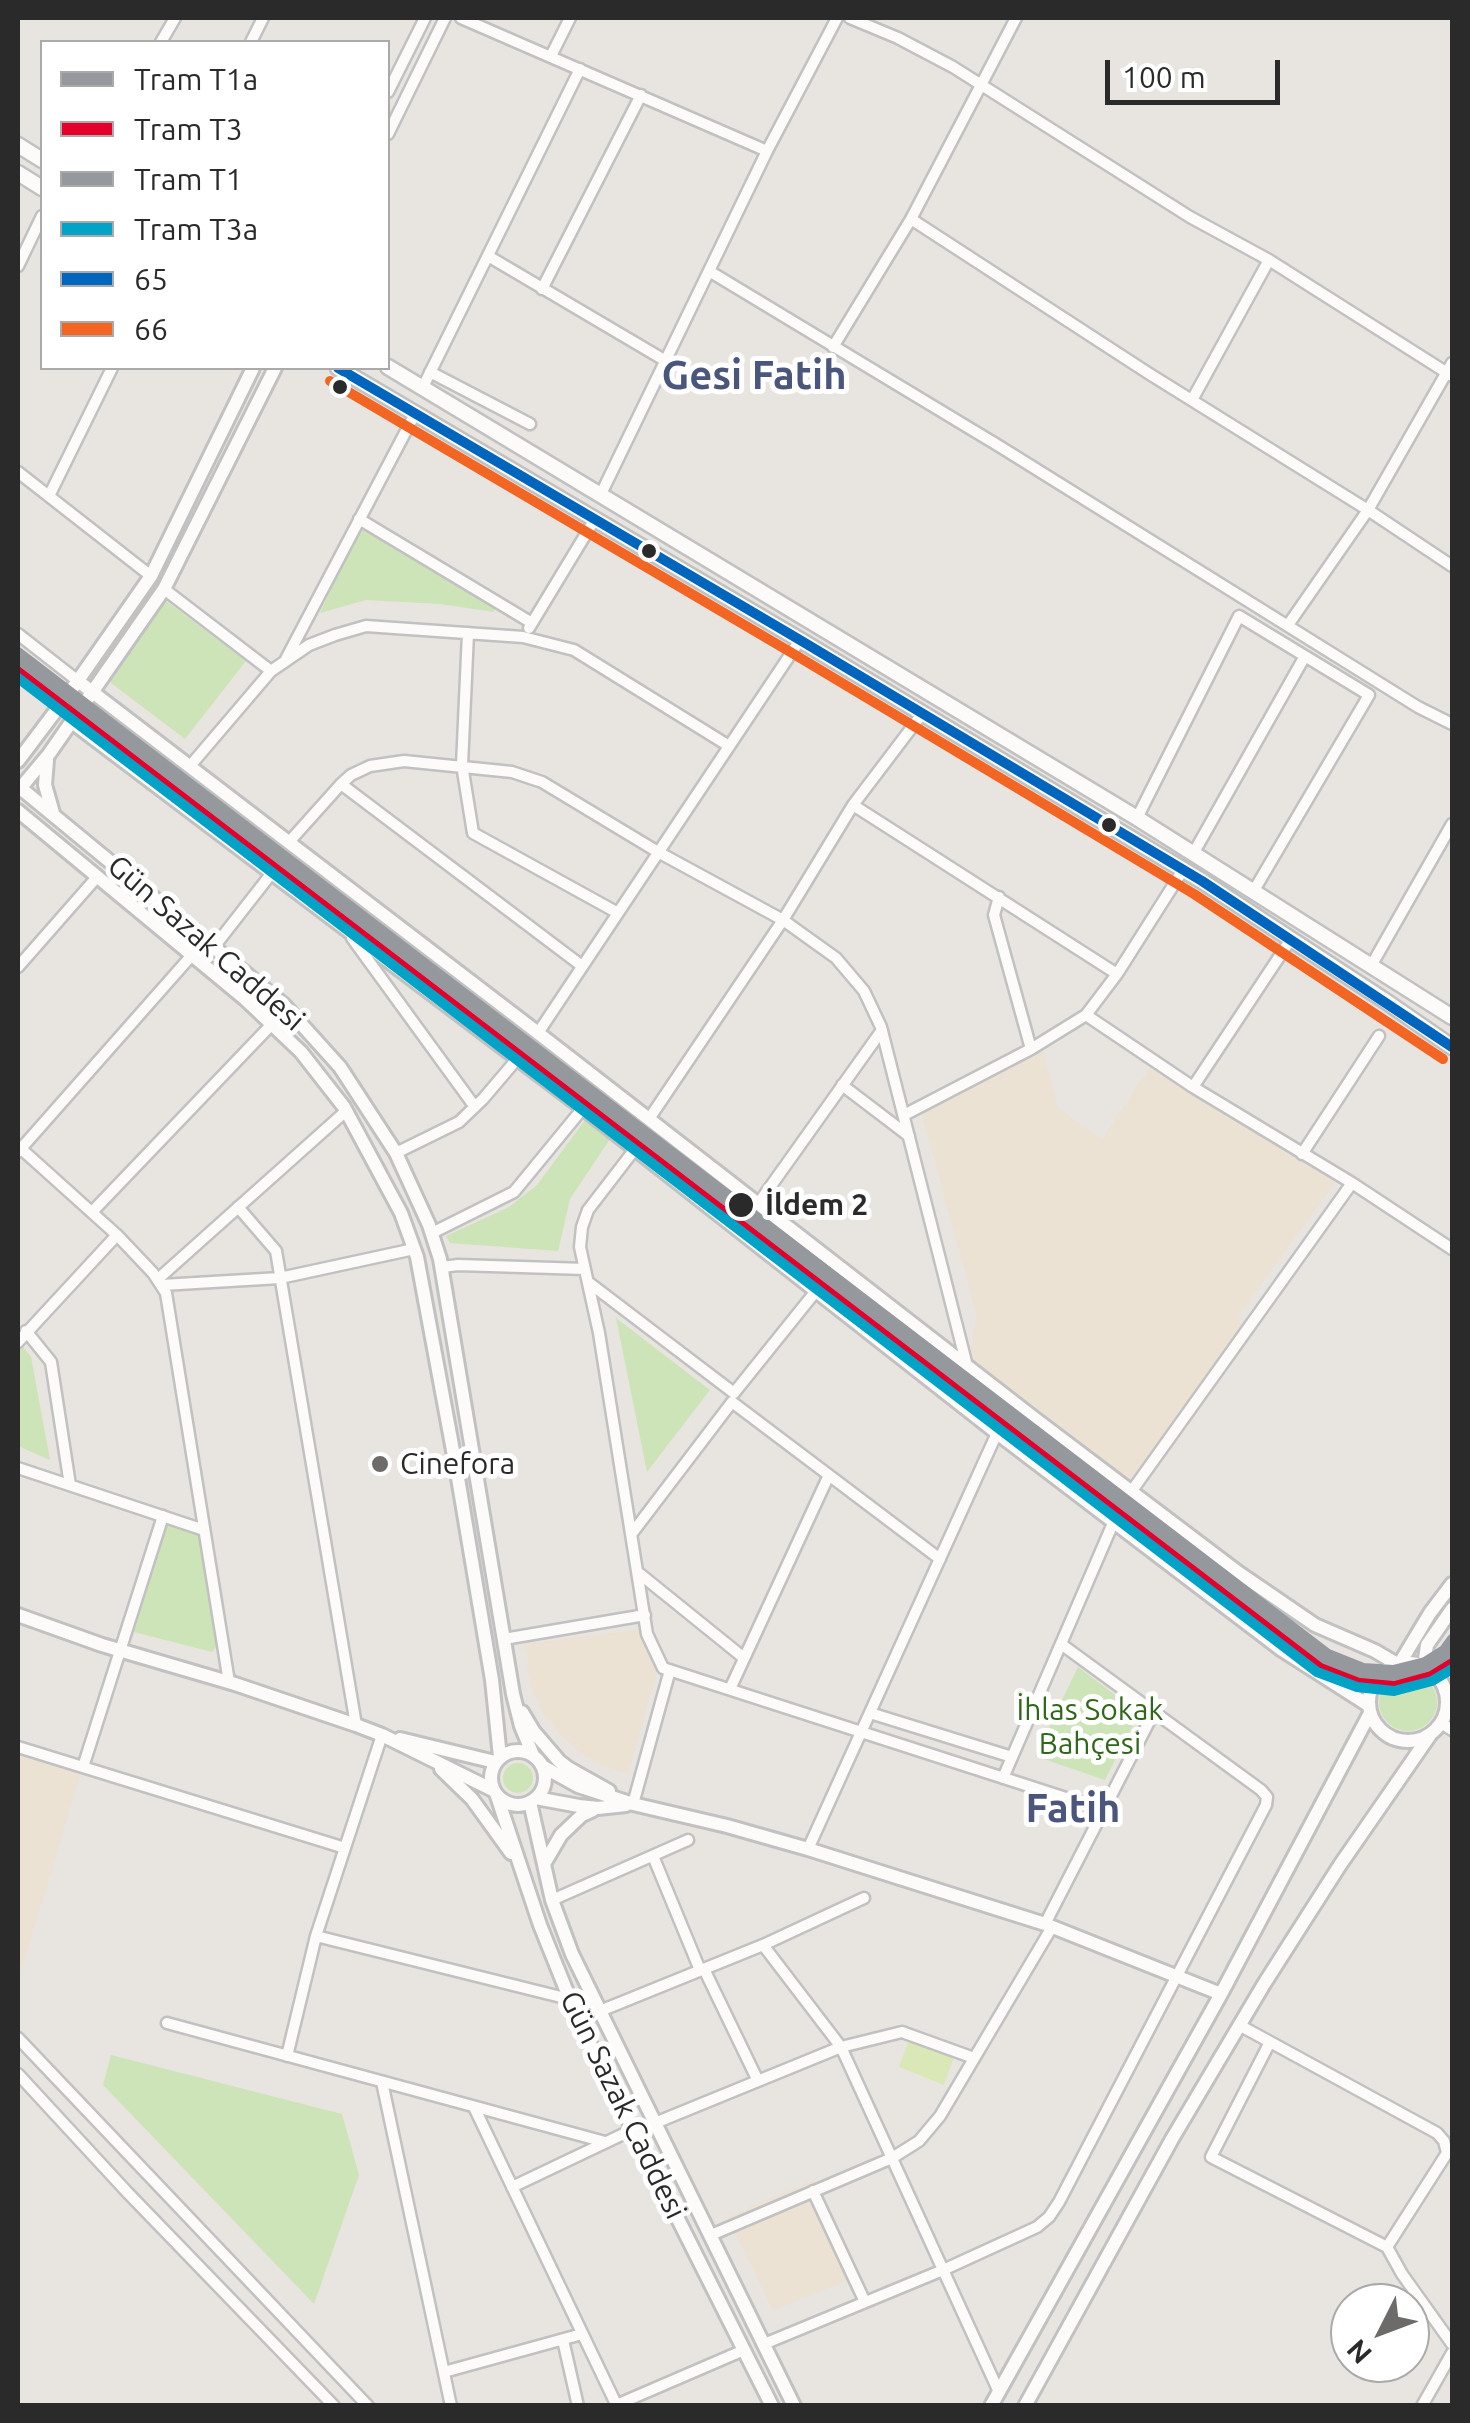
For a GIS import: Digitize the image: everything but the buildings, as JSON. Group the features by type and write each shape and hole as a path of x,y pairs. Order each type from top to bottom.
{"main road":[{"path":"18,145 40,159"},
{"path":"18,173 40,187"},
{"path":"390,368 1137,818 1452,1017"},
{"path":"342,370 1182,870 1452,1047"}],"street":[{"path":"162,40 175,18"},
{"path":"252,40 264,18"},
{"path":"390,88 424,18"},
{"path":"390,130 445,18"},
{"path":"461,18 768,151"},
{"path":"552,56 570,18"},
{"path":"600,496 836,18"},
{"path":"850,18 898,38 980,84 1190,217 1451,370 1368,510 1288,625"},
{"path":"832,347 912,219 1016,18"},
{"path":"422,389 580,69"},
{"path":"542,289 640,95"},
{"path":"912,219 1452,566"},
{"path":"18,266 40,220"},
{"path":"488,256 666,362"},
{"path":"1192,400 1269,260"},
{"path":"710,272 1000,446 1418,707 1452,724"},
{"path":"50,496 111,370"},
{"path":"18,762 151,576 252,370"},
{"path":"18,788 49,754 164,589 275,370"},
{"path":"430,372 530,424"},
{"path":"286,659 416,412"},
{"path":"18,472 151,576"},
{"path":"360,519 532,623"},
{"path":"523,637 595,519"},
{"path":"164,589 271,670"},
{"path":"1137,818 1240,616 1369,695 1253,892"},
{"path":"190,766 271,670 318,642 366,626 523,637 574,650 729,746"},
{"path":"468,633 462,765 473,833 618,913"},
{"path":"18,634 1238,1574 1299,1615 1398,1664 1424,1666 1442,1683 1447,1699 1446,1723"},
{"path":"538,1033 800,640"},
{"path":"1193,854 1305,656"},
{"path":"649,1119 783,920 853,805 922,714"},
{"path":"72,722 582,1108 1282,1650 1369,1709 1384,1734 1415,1741 1430,1734 1446,1723 1452,1701"},
{"path":"18,740 43,728"},
{"path":"49,754 44,777 54,816"},
{"path":"289,842 341,784 360,770 381,763 404,761 512,772 542,782 658,852 783,920 836,958 871,1003 882,1030 968,1367"},
{"path":"341,784 582,966"},
{"name":"Gün Sazak Caddesi","path":"18,788 284,1005 340,1066 396,1153 432,1234 442,1267 513,1694 521,1726 537,1760"},
{"path":"853,805 1117,974"},
{"name":"Gün Sazak Caddesi","path":"18,811 192,955 300,1052 346,1112 401,1213 414,1249 472,1561 496,1707 497,1760"},
{"path":"1371,966 1452,824"},
{"path":"18,826 41,830"},
{"path":"904,1114 1031,1049 1086,1015 1117,974 1182,870"},
{"path":"214,947 271,874"},
{"path":"18,967 97,877"},
{"path":"998,897 994,915 1031,1049"},
{"path":"348,932 475,1107"},
{"path":"1192,1087 1291,939"},
{"path":"192,955 18,1149 117,1235 160,1282 168,1302 229,1682"},
{"path":"1086,1015 1192,1087 1452,1250"},
{"path":"92,1212 272,1024"},
{"path":"758,1204 882,1030"},
{"path":"1302,1154 1379,1036"},
{"path":"396,1153 459,1122 517,1059"},
{"path":"842,1085 909,1136"},
{"path":"432,1234 514,1192 582,1108"},
{"path":"160,1282 346,1112"},
{"path":"634,1149 584,1218 580,1247 600,1332 648,1634 664,1668 1103,1810"},
{"path":"1131,1492 1352,1184"},
{"path":"238,1208 276,1251 356,1725"},
{"path":"18,1342 117,1235"},
{"path":"160,1282 280,1278 414,1249"},
{"path":"442,1267 458,1264 585,1269"},
{"path":"588,1282 829,1475 940,1558"},
{"path":"633,1533 816,1291"},
{"path":"26,1331 51,1362 70,1485"},
{"path":"808,1849 997,1433"},
{"path":"18,1468 204,1530"},
{"path":"730,1689 829,1475"},
{"path":"83,1767 163,1516"},
{"path":"1003,1778 1114,1521"},
{"path":"640,1574 744,1658"},
{"path":"991,2406 1220,1994 1369,1709 1374,1682 1398,1664 1452,1584"},
{"path":"1424,1666 1427,1645 1452,1610"},
{"path":"18,1615 382,1735 495,1792 509,1804 533,1800 598,1808 633,1804"},
{"path":"504,1640 645,1615"},
{"path":"764,2344 943,2270 1037,2226 1055,2210 1266,1805 1261,1790 1061,1644"},
{"path":"633,1804 670,1670"},
{"path":"513,1694 534,1732 559,1760 633,1804"},
{"path":"711,2236 892,2158 927,2134 1048,1926 1154,1712"},
{"path":"870,1713 1012,1757"},
{"path":"1025,2406 1172,2139 1240,2025 1340,1865 1430,1734"},
{"path":"382,1735 497,1760"},
{"path":"287,2056 316,1936 382,1735"},
{"path":"18,1747 345,1848"},
{"path":"409,1748 443,1770 472,1799 503,1840 524,1877"},
{"path":"495,1792 490,1776 497,1760 520,1750 578,1786 808,1849 1048,1926 1220,1994"},
{"path":"533,1800 544,1786 544,1772 537,1760"},
{"name":"Gün Sazak Caddesi","path":"495,1792 569,1999 772,2406"},
{"name":"Gün Sazak Caddesi","path":"533,1800 552,1900 572,1954 794,2406"},
{"path":"544,1866 550,1850 568,1828 582,1815 598,1808"},
{"path":"552,1900 688,1840"},
{"path":"653,1856 702,1970 758,2082"},
{"path":"600,2011 763,1945 864,1898"},
{"path":"316,1936 569,1999"},
{"path":"763,1945 841,2048 999,2392"},
{"path":"167,2024 605,2142"},
{"path":"1240,2025 1437,2133 1444,2141 1447,2153 1387,2248"},
{"path":"655,2123 841,2048 902,2032 974,2058"},
{"path":"18,2038 368,2406"},
{"path":"1270,2042 1211,2157 1387,2248 1452,2344"},
{"path":"18,2074 334,2406"},
{"path":"382,2082 451,2406"},
{"path":"474,2107 616,2405 744,2350"},
{"path":"512,2187 634,2128"},
{"path":"814,2192 865,2302"},
{"path":"444,2372 582,2334"},
{"path":"563,2340 578,2406"},
{"path":"1422,2406 1452,2353"}],"shaded area":[{"path":"1042,1047 1058,1108 1102,1139 1151,1065 1337,1180 1238,1316 1252,1326 1131,1492 968,1367 976,1313 920,1108"},
{"path":"642,1629 658,1670 628,1774 579,1752 543,1714 533,1691 524,1644"},
{"path":"18,1747 83,1767 18,1982"},
{"path":"814,2180 860,2275 773,2311 727,2217"}],"green space":[{"path":"363,521 495,606 494,612 366,600 320,613"},
{"path":"166,601 246,661 185,739 107,680"},
{"path":"585,1120 610,1139 570,1199 558,1251 450,1243 446,1236 509,1207 537,1185"},
{"path":"616,1318 710,1390 647,1472"},
{"path":"19,1342 31,1357 50,1460 18,1446"},
{"path":"168,1521 199,1531 217,1646 212,1652 134,1632"},
{"name":"İhlas Sokak Bahçesi","path":"1078,1667 1139,1713 1105,1780 1035,1756"},
{"path":"1408,1673 1428,1682 1437,1702 1428,1722 1408,1731 1388,1722 1379,1702 1388,1682"},
{"path":"518,1763 529,1767 533,1778 529,1789 518,1793 507,1789 503,1778 507,1767"},
{"path":"911,2035 956,2052 944,2085 899,2067"},
{"path":"111,2055 342,2114 359,2175 314,2304 103,2085"}],"tram line":[{"name":"T1a","path":"18,652 1328,1654 1363,1668 1393,1670 1425,1662 1444,1650 1452,1639"},
{"name":"T1","path":"18,659 1325,1659 1361,1673 1394,1676 1427,1667 1452,1648"},
{"name":"T3","path":"18,671 1320,1667 1359,1682 1394,1685 1430,1676 1452,1662"},
{"name":"T3a","path":"18,678 1317,1672 1357,1687 1394,1691 1432,1681 1452,1669"}],"transit line":[{"name":"65","path":"341,370 1202,881 1452,1047"},
{"name":"66","path":"330,381 1194,894 1443,1059"}],"place":[{"name":"İldem 2","path":"741,1205"},
{"name":"Cinefora","path":"380,1464"}],"district":[{"name":"Gesi Fatih","path":"754,376"},
{"name":"Fatih","path":"1073,1809"}]}
